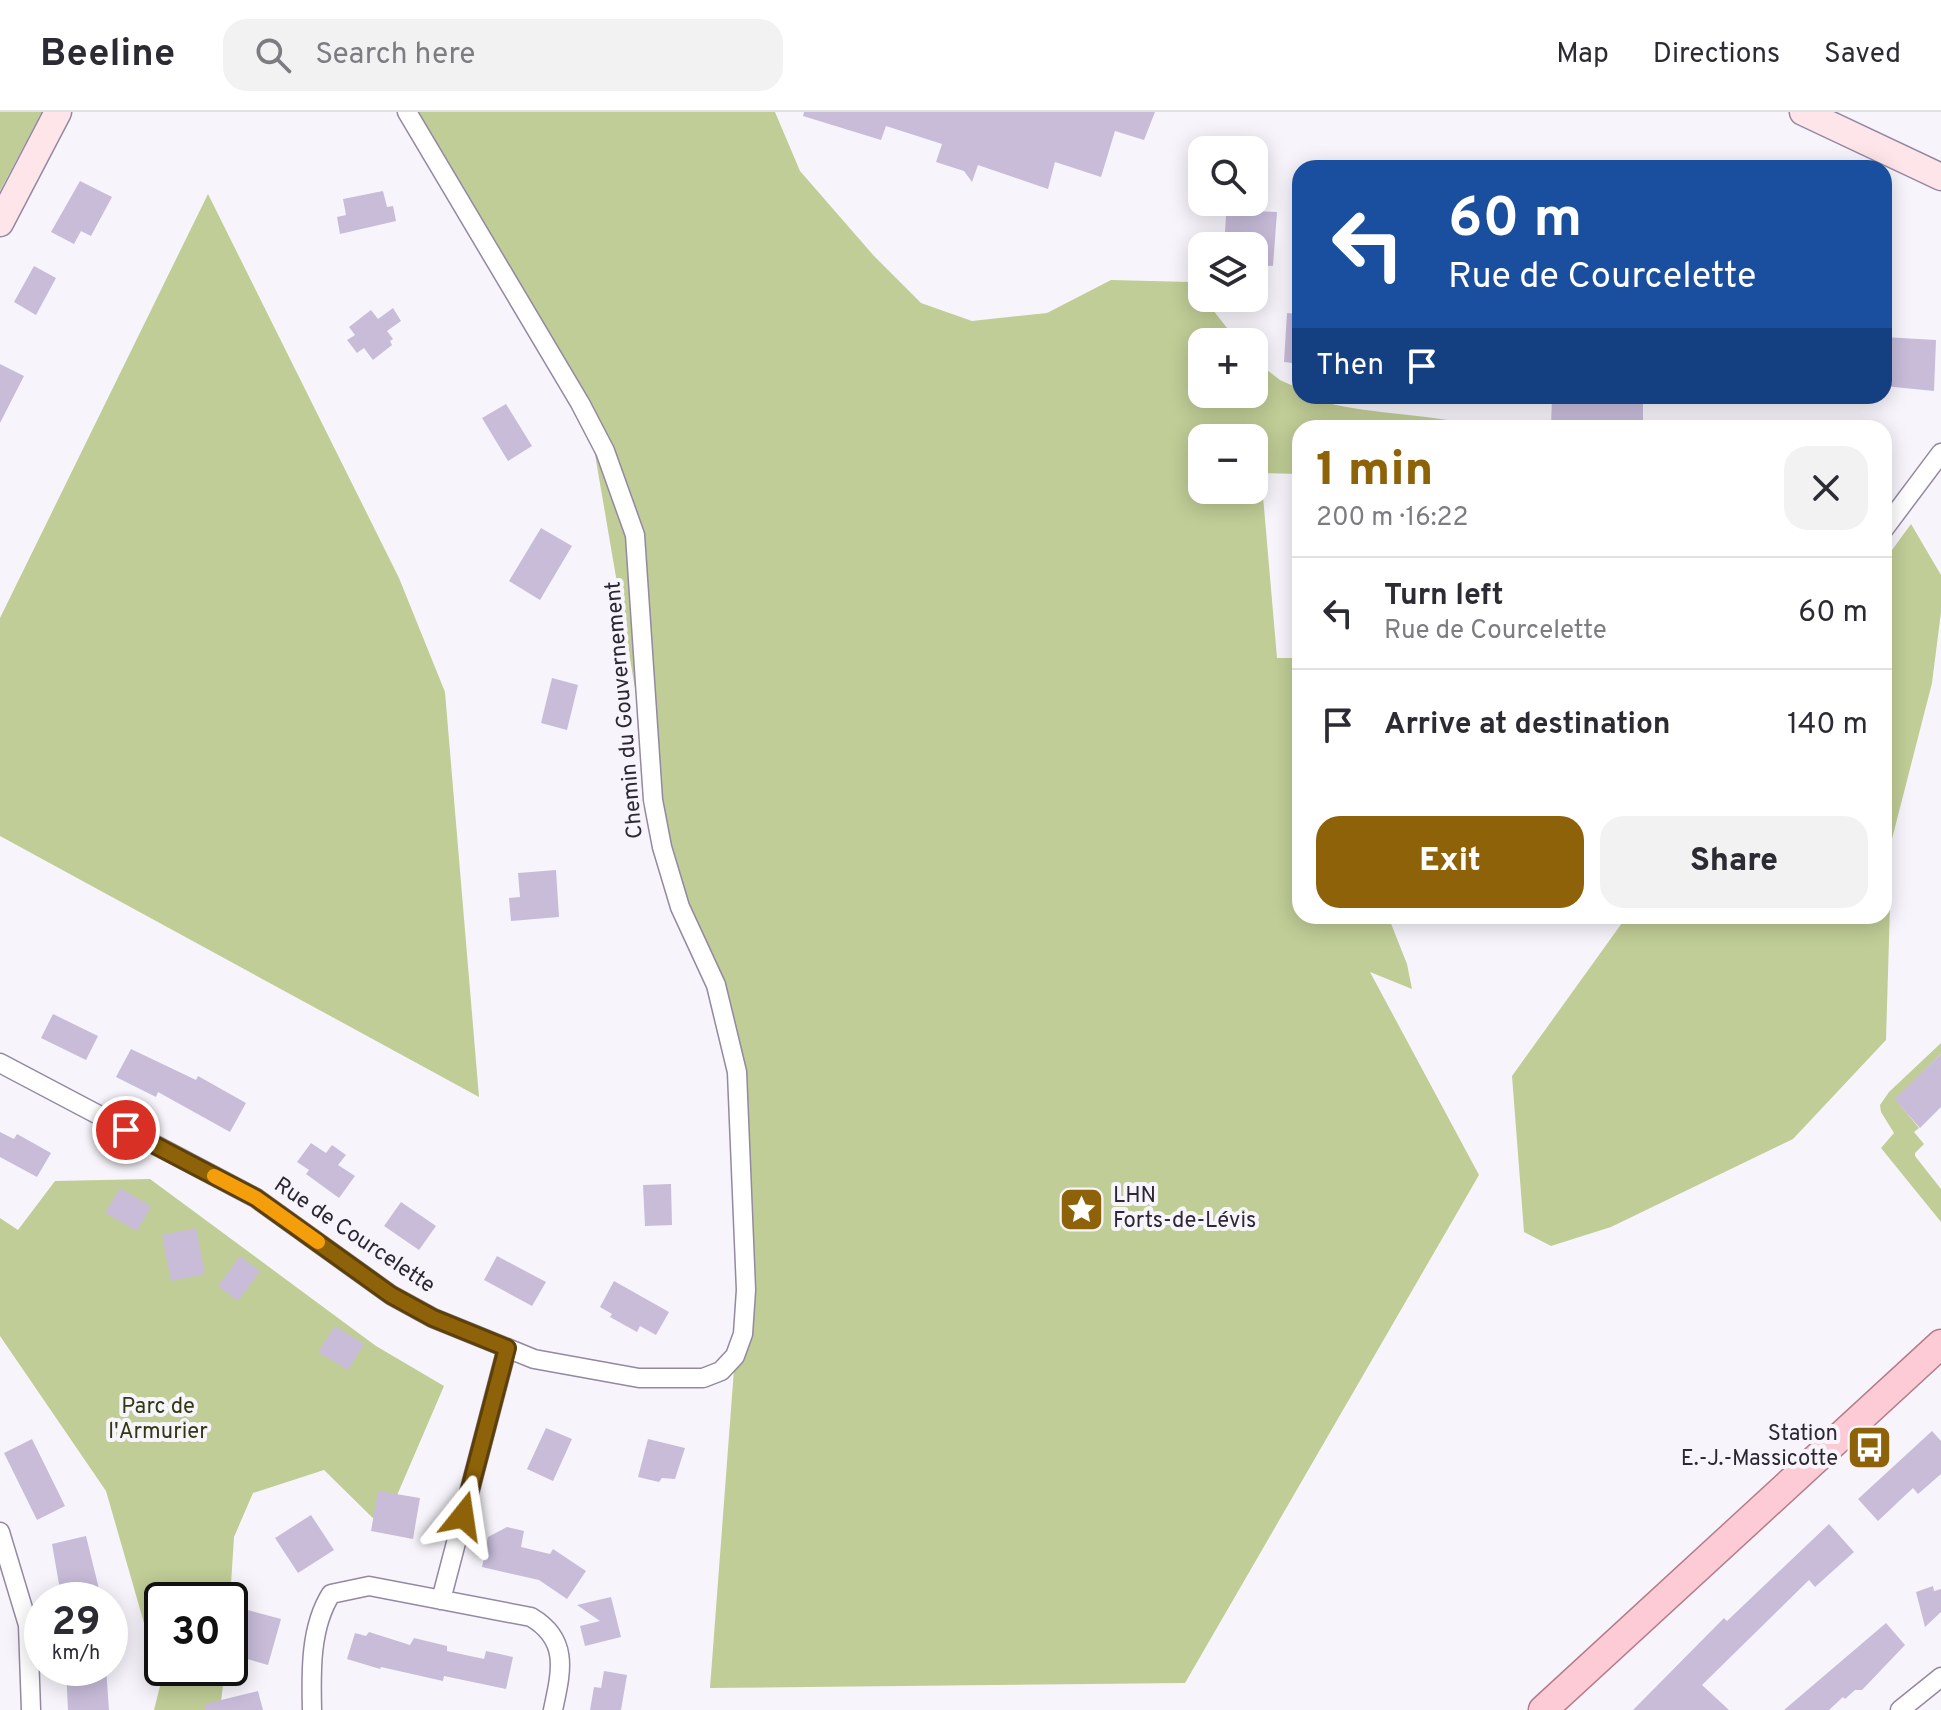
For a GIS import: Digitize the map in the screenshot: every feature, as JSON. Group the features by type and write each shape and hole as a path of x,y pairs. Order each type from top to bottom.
{"main road":[{"path":"1543,1710 1938,1353"}],"street":[{"path":"0,223 58,112"},
{"name":"Chemin du Gouvernement","path":"407,112 580,403 605,451 635,535 653,800 662,847 680,907 716,985 737,1072 746,1290 743,1334 735,1356 721,1371 703,1378"},
{"path":"1803,112 1941,177"},
{"path":"1892,518 1941,453"},
{"name":"Rue de Courcelette","path":"0,1063 256,1198 391,1295 433,1318 534,1359 639,1378 703,1378"},
{"path":"441,1600 507,1348"},
{"path":"0,1532 28,1625 31,1710"},
{"path":"312,1710 311,1683 318,1614 331,1594 369,1586 531,1617 546,1626 558,1645 561,1672 553,1710"},
{"path":"1900,1710 1941,1677"}],"green space":[{"path":"0,112 42,112 0,191"},
{"path":"402,112 775,112 800,171 874,256 921,303 972,321 1047,313 1111,280 1188,282 1188,312 1214,312 1227,328 1188,328 1188,408 1268,408 1268,371 1292,385 1292,404 1333,404 1448,420 1292,420 1292,474 1268,473 1268,424 1188,424 1188,504 1264,504 1277,658 1292,658 1292,924 1391,924 1407,964 1412,989 1370,972 1479,1175 1185,1683 710,1688 735,1356 743,1334 737,1072 680,907 643,735 591,431"},
{"path":"208,194 399,578 445,692 479,1097 0,836 0,618"},
{"path":"1911,524 1941,575 1941,612 1932,683 1892,839 1892,550"},
{"path":"1621,924 1889,924 1886,1040 1793,1139 1611,1227 1551,1246 1524,1232 1512,1076"},
{"path":"1941,1043 1941,1054 1895,1099 1919,1128 1914,1132 1924,1144 1915,1156 1941,1189 1941,1222 1881,1148 1894,1133 1880,1105 1889,1092"},
{"name":"Parc de l'Armurier","path":"150,1179 376,1346 444,1386 383,1528 324,1470 253,1493 234,1537 231,1582 144,1582 144,1623 106,1491 0,1336 0,1218 18,1230 55,1181"},
{"path":"160,1686 223,1686 220,1710 154,1710"}],"building":[{"path":"804,112 1155,112 1144,140 1115,131 1101,177 1055,162 1048,189 978,165 972,182 964,171 936,162 942,144 886,126 881,140 803,116"},
{"path":"80,181 112,197 91,236 81,231 74,244 51,232"},
{"path":"383,191 387,207 393,206 396,221 340,234 337,217 346,215 343,199"},
{"path":"1268,212 1277,212 1273,266 1268,266 1268,232 1225,232 1226,216 1268,216"},
{"path":"34,266 56,278 36,315 14,302"},
{"path":"393,308 401,321 387,331 393,339 390,341 392,345 373,360 364,348 357,353 347,340 355,335 349,327 371,310 378,319"},
{"path":"1287,313 1292,313 1292,363 1284,362"},
{"path":"1892,337 1936,340 1934,391 1892,387"},
{"path":"0,364 24,376 0,423"},
{"path":"506,404 532,446 508,461 482,418"},
{"path":"1552,404 1643,404 1643,420 1551,420"},
{"path":"541,528 572,546 540,600 509,581"},
{"path":"552,678 578,685 567,730 541,723"},
{"path":"556,870 559,917 511,921 509,898 520,897 518,873"},
{"path":"53,1014 98,1036 86,1060 41,1038"},
{"path":"131,1049 196,1080 198,1076 246,1103 230,1132 158,1092 156,1097 116,1077"},
{"path":"1941,1054 1941,1107 1920,1128 1894,1099"},
{"path":"0,1132 14,1139 17,1134 51,1153 37,1177 0,1157"},
{"path":"311,1143 326,1153 332,1145 346,1155 338,1165 355,1176 339,1198 306,1174 309,1170 297,1162"},
{"path":"671,1184 672,1225 645,1226 643,1185"},
{"path":"120,1188 151,1206 137,1231 105,1213"},
{"path":"401,1202 436,1226 419,1250 384,1226"},
{"path":"196,1228 205,1274 171,1281 162,1235"},
{"path":"240,1256 260,1271 238,1301 218,1286"},
{"path":"497,1256 546,1282 532,1306 484,1280"},
{"path":"614,1281 669,1312 656,1335 640,1326 637,1332 610,1317 612,1314 600,1307"},
{"path":"335,1326 364,1344 348,1370 318,1352"},
{"path":"546,1428 572,1439 553,1481 527,1469"},
{"path":"1932,1431 1941,1441 1941,1474 1918,1494 1913,1488 1878,1521 1858,1499"},
{"path":"32,1439 65,1506 37,1520 4,1453"},
{"path":"648,1439 685,1448 675,1479 662,1478 659,1482 638,1477"},
{"path":"378,1491 420,1498 413,1539 371,1531"},
{"path":"311,1515 334,1550 298,1573 275,1538"},
{"path":"1829,1524 1854,1552 1815,1587 1809,1580 1702,1685 1729,1710 1633,1710 1724,1618 1727,1621"},
{"path":"507,1527 524,1531 521,1547 550,1554 553,1549 586,1571 567,1599 539,1580 482,1567 488,1537"},
{"path":"86,1536 97,1582 59,1582 52,1544"},
{"path":"1933,1586 1934,1591 1941,1589 1941,1612 1925,1627 1916,1592"},
{"path":"611,1597 621,1637 585,1646 580,1626 600,1621 577,1605"},
{"path":"248,1610 281,1619 268,1665 248,1659"},
{"path":"1886,1623 1905,1645 1862,1690 1855,1690 1845,1699 1843,1697 1829,1710 1784,1710"},
{"path":"369,1632 410,1645 414,1638 447,1646 447,1651 484,1659 486,1651 513,1657 506,1689 444,1676 443,1681 347,1659 355,1633 366,1636"},
{"path":"604,1671 627,1675 621,1710 590,1710 594,1687 601,1688"},
{"path":"67,1686 107,1686 109,1710 68,1710"},
{"path":"258,1691 263,1710 205,1710 205,1704"}],"slow traffic":[{"path":"214,1176 256,1198 318,1242"}],"place":[{"name":"LHN Forts-de-Lévis","path":"1082,1209"},
{"name":"Station E.-J.-Massicotte","path":"1869,1447"}],"route":[{"path":"126,1130 256,1198 391,1295 433,1318 507,1348 463,1516"}]}
